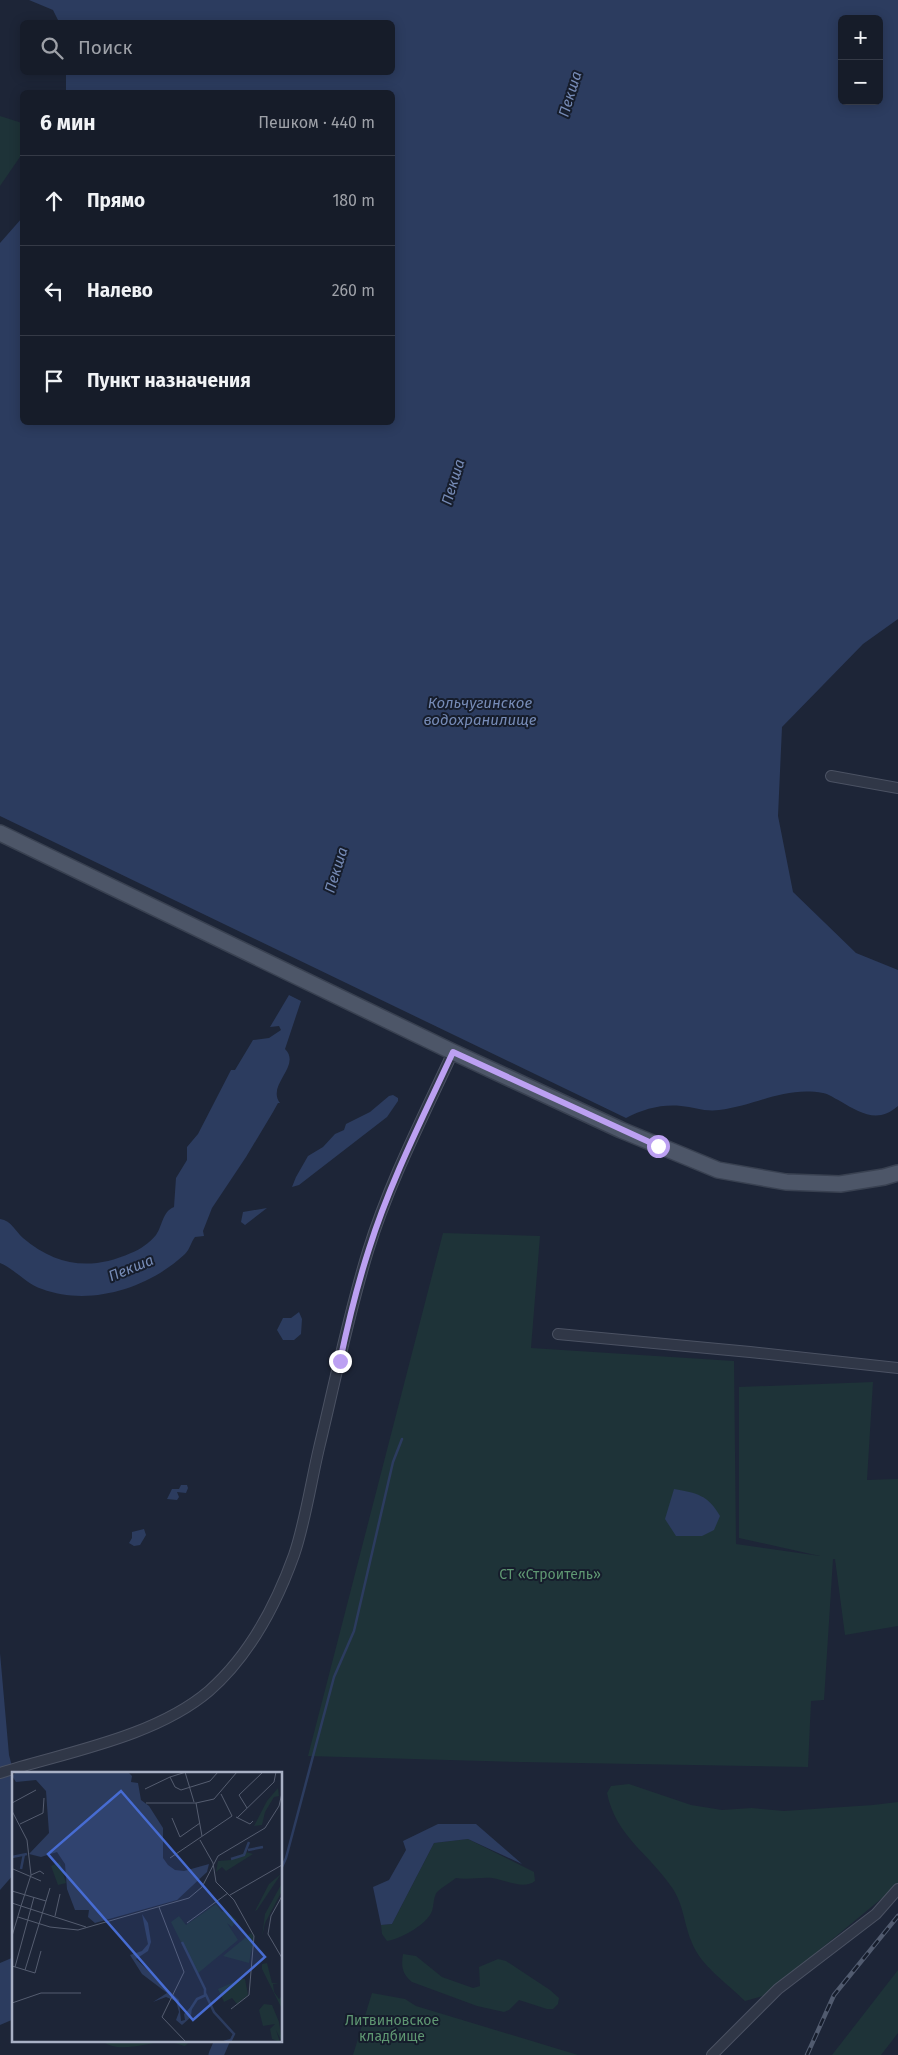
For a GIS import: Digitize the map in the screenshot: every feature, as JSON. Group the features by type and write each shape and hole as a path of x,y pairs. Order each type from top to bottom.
{"main road":[{"path":"0,833 453,1052 620,1130 718,1170 786,1182 840,1184 898,1173"}],"street":[{"path":"831,776 898,788"},
{"path":"0,1772 90,1748 155,1723 180,1710 208,1691 232,1666 264,1622 294,1554 354,1298 369,1248 390,1192 453,1052"},
{"path":"558,1334 898,1368"},
{"path":"712,2055 778,1989 876,1914 898,1889"}],"green space":[{"path":"0,116 20,122 20,157 0,186"},
{"name":"СТ «Строитель»","path":"443,1233 540,1236 531,1348 734,1361 736,1544 820,1556 739,1538 739,1387 873,1382 867,1480 898,1479 898,1626 845,1635 835,1559 833,1559 824,1700 811,1701 808,1767 308,1756"},
{"path":"629,1784 691,1805 722,1810 752,1808 784,1811 898,1802 898,1885 771,1990 763,1996 745,2001 715,1974 696,1951 677,1895 618,1822 611,1808 607,1793 611,1786"},
{"path":"468,1839 534,1872 535,1881 531,1884 520,1885 492,1878 456,1878 437,1892 432,1911 425,1921 406,1934 387,1941 382,1934 381,1925 392,1924 434,1843"},
{"path":"403,1954 416,1956 442,1977 473,1988 480,1986 479,1967 498,1959 506,1961 550,1990 559,1998 558,2004 553,2009 547,2009 519,2000 509,2010 504,2012 477,2006 412,1982 403,1970"},
{"path":"898,1970 898,2033 881,2055 832,2055"},
{"name":"Литвиновское кладбище","path":"372,1993 405,1999 416,2006 578,2055 353,2055"},
{"path":"104,2042 160,2042 125,2047 109,2045"},
{"path":"173,2042 189,2042 185,2046"}],"water":[{"name":"Кольчугинское водохранилище","path":"29,0 898,0 898,619 863,644 782,727 778,816 793,892 856,953 898,970 898,1106 891,1111 883,1114 869,1115 832,1096 809,1092 795,1092 719,1110 674,1106 660,1107 639,1112 626,1118 0,816 0,243 20,220 20,425 395,425 395,90 66,90 66,75 395,75 395,20 58,20 53,10"},
{"path":"289,995 301,1001 285,1049 289,1055 289,1062 277,1089 280,1103 278,1103 246,1157 212,1208 203,1231 204,1236 195,1237 185,1254 170,1266 137,1285 99,1295 80,1296 60,1294 36,1287 0,1263 0,1219 10,1224 23,1238 48,1255 74,1263 88,1264 116,1259 138,1250 151,1241 167,1212 174,1207 176,1178 187,1160 187,1147 198,1134 231,1070 235,1070 253,1040 269,1038 281,1030 279,1026 270,1027"},
{"path":"393,1095 398,1098 398,1101 387,1117 299,1185 292,1187 308,1156 323,1147 335,1134 344,1130 346,1124 370,1112 389,1096"},
{"path":"267,1208 245,1225 241,1222 243,1212"},
{"path":"299,1312 302,1319 301,1334 294,1340 283,1340 277,1330 283,1318 291,1318"},
{"path":"181,1485 187,1485 186,1493 177,1492 179,1497 177,1500 167,1499 172,1489 179,1489"},
{"path":"674,1489 701,1496 711,1503 720,1516 714,1530 702,1536 676,1536 665,1519"},
{"path":"144,1529 146,1535 140,1545 134,1546 129,1543 132,1538 132,1532"},
{"path":"0,1653 9,1755 13,1772 12,1876 0,1890"},
{"path":"438,1824 476,1824 522,1864 468,1839 434,1843 392,1924 381,1925 373,1887 389,1880 406,1850 403,1841"},
{"path":"12,1958 12,2020 0,2025 0,1963"}],"waterway":[{"path":"282,1867 286,1858 334,1677 354,1631 393,1462 402,1439"},
{"name":"Пекша","path":"216,2055 222,2042"}],"railway":[{"path":"807,2055 834,1995 898,1916"}],"route":[{"path":"340,1361 354,1298 369,1248 390,1192 453,1052 658,1146"}]}
